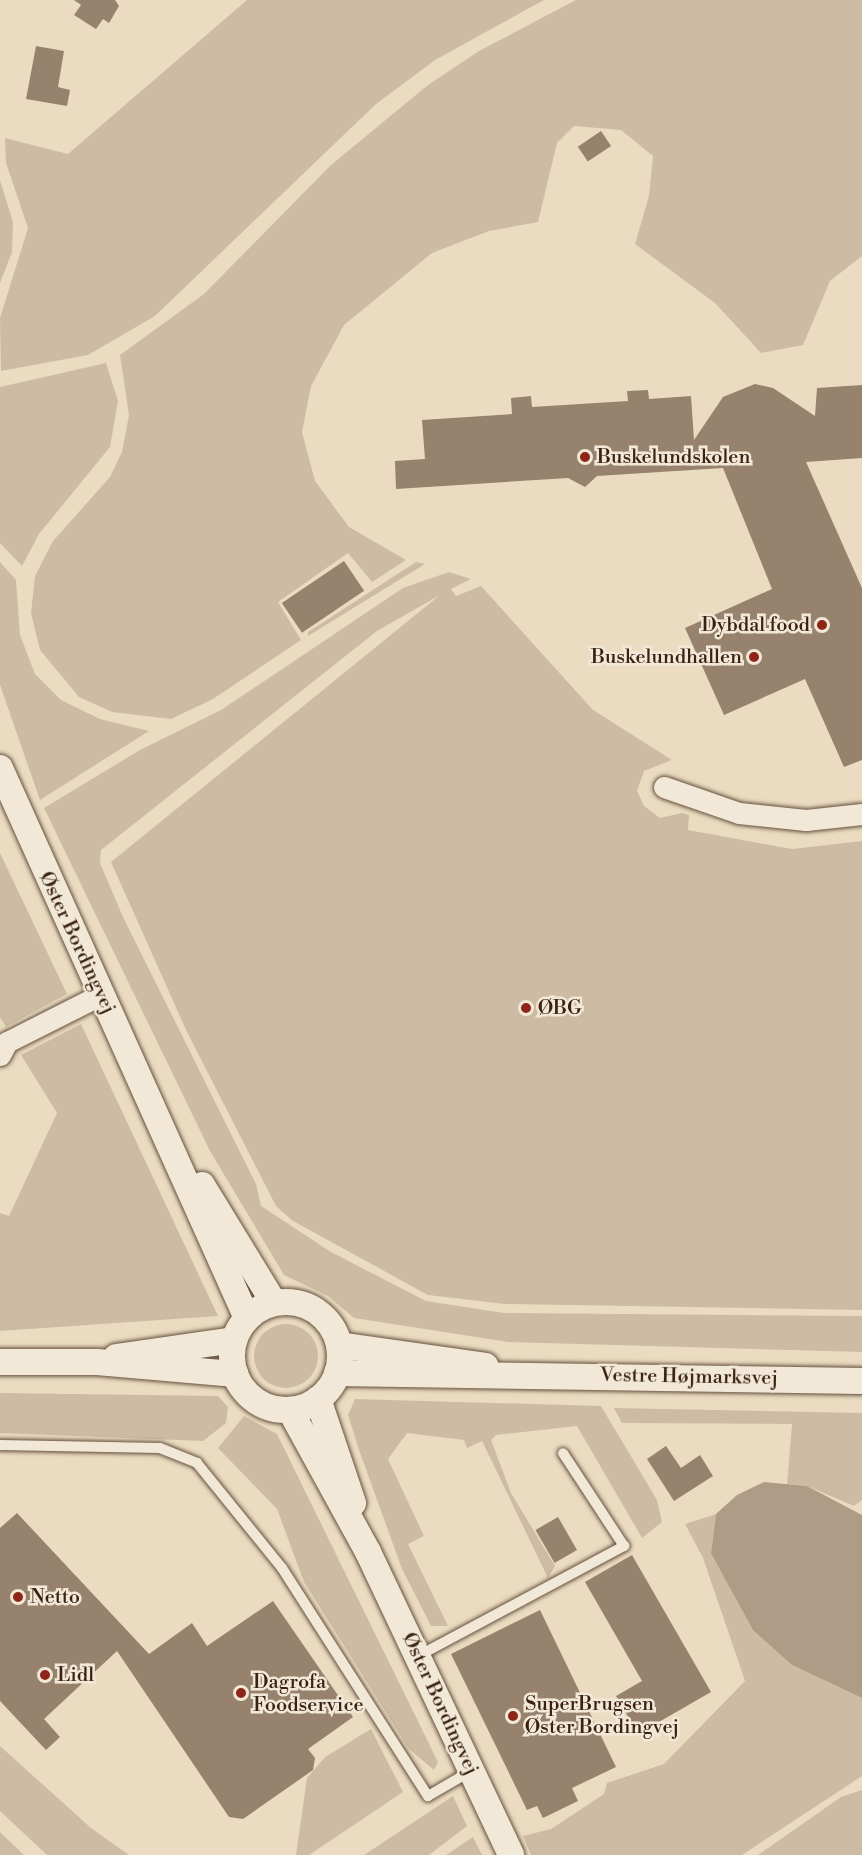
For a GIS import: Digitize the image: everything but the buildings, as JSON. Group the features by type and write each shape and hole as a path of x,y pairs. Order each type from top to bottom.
{"street":[{"name":"Øster Bordingvej","path":"0,768 100,994 160,1116 247,1318"},
{"path":"664,787 739,813 806,820 862,814"},
{"path":"0,1055 7,1042 100,994"},
{"name":"Øster Bordingvej","path":"160,1116 274,1303"},
{"path":"274,1303 311,1308 331,1326 339,1345 337,1373 318,1399 290,1410 255,1400 235,1374 234,1340 247,1318 274,1303"},
{"path":"97,1362 234,1340"},
{"name":"Vestre Højmarksvej","path":"339,1345 516,1372"},
{"path":"0,1362 97,1362 235,1374"},
{"name":"Vestre Højmarksvej","path":"337,1373 421,1377 516,1372 862,1381"},
{"name":"Øster Bordingvej","path":"318,1399 368,1552"},
{"name":"Øster Bordingvej","path":"290,1410 368,1552 511,1855"}],"lane":[{"path":"0,1445 160,1448 196,1463 282,1568 428,1796 471,1771"},
{"path":"417,1657 624,1546 563,1454"}],"shaded area":[{"path":"247,0 544,0 435,60 376,104 155,316 88,355 1,371 0,318 28,228 6,163 5,138 68,154"},
{"path":"576,0 862,0 862,256 830,281 803,345 761,353 715,303 635,244 649,196 653,156 621,130 574,126 557,143 538,222 489,231 432,253 344,325 311,386 302,432 315,481 349,527 406,560 372,582 348,553 278,602 301,640 213,699 171,719 112,712 79,697 40,650 31,613 35,576 53,541 110,477 122,452 129,415 120,355 204,294 331,165 428,85 479,51"},
{"path":"0,180 13,222 12,252 0,283"},
{"path":"106,363 118,401 110,447 39,534 22,566 0,543 0,387"},
{"path":"0,562 16,580 20,635 35,674 61,700 100,719 149,731 40,800 0,685"},
{"path":"416,562 425,564 308,636 308,632"},
{"name":"ØBG","path":"449,572 471,579 451,589 456,596 481,586 593,710 672,760 644,771 637,791 644,806 660,818 682,813 689,815 688,830 792,849 862,841 862,1310 504,1304 428,1295 293,1221 276,1206 187,1032 111,862 440,595 377,631 101,850 100,863 123,917 256,1184 261,1206 331,1252 426,1301 504,1313 862,1316 862,1352 508,1342 354,1318 328,1296 284,1275 210,1151 44,808 140,750 221,710 403,588"},
{"path":"0,853 67,994 6,1027 0,1017"},
{"path":"81,1024 218,1316 0,1331 0,1213 9,1216 57,1113 21,1055"},
{"path":"286,1324 304,1329 309,1333 313,1338 318,1356 313,1374 309,1379 304,1383 286,1388 268,1383 263,1379 259,1374 254,1356 259,1338 263,1333 268,1329"},
{"path":"0,1393 218,1396 228,1407 226,1423 203,1441 0,1433"},
{"path":"355,1399 601,1406 657,1500 662,1522 642,1538 577,1426 496,1435 491,1440 511,1493 555,1566 548,1578 482,1441 467,1448 464,1440 407,1433 388,1459 424,1536 408,1544 448,1626 431,1626 402,1569 359,1450 348,1415"},
{"path":"614,1408 862,1413 862,1500 854,1506 807,1486 787,1484 792,1424 622,1423"},
{"path":"244,1416 277,1434 438,1762 434,1770 409,1749 304,1582 277,1509 218,1448"},
{"path":"764,1482 807,1486 862,1515 862,1698 792,1665 753,1630 711,1553 716,1514 737,1495"},
{"path":"716,1514 711,1553 792,1665 862,1698 862,1776 742,1855 531,1855 523,1836 551,1829 604,1794 607,1783 664,1764 745,1681 703,1558 685,1524"},
{"path":"371,1729 403,1792 309,1855 296,1855 307,1778 325,1757"},
{"path":"0,1746 91,1828 129,1855 47,1855 0,1811"},
{"path":"862,1790 862,1855 758,1855 841,1797"},
{"path":"453,1796 467,1826 429,1855 364,1855"},
{"path":"0,1832 24,1855 0,1855"},
{"path":"473,1837 482,1855 446,1855"}],"place":[{"name":"Buskelundskolen","path":"585,457"},
{"name":"Dybdal food","path":"822,625"},
{"name":"Buskelundhallen","path":"754,657"},
{"name":"ØBG","path":"526,1008"},
{"name":"Netto","path":"18,1597"},
{"name":"Lidl","path":"45,1675"},
{"name":"Dagrofa Foodservice","path":"241,1693"},
{"name":"SuperBrugsen Øster Bordingvej","path":"513,1716"}]}
